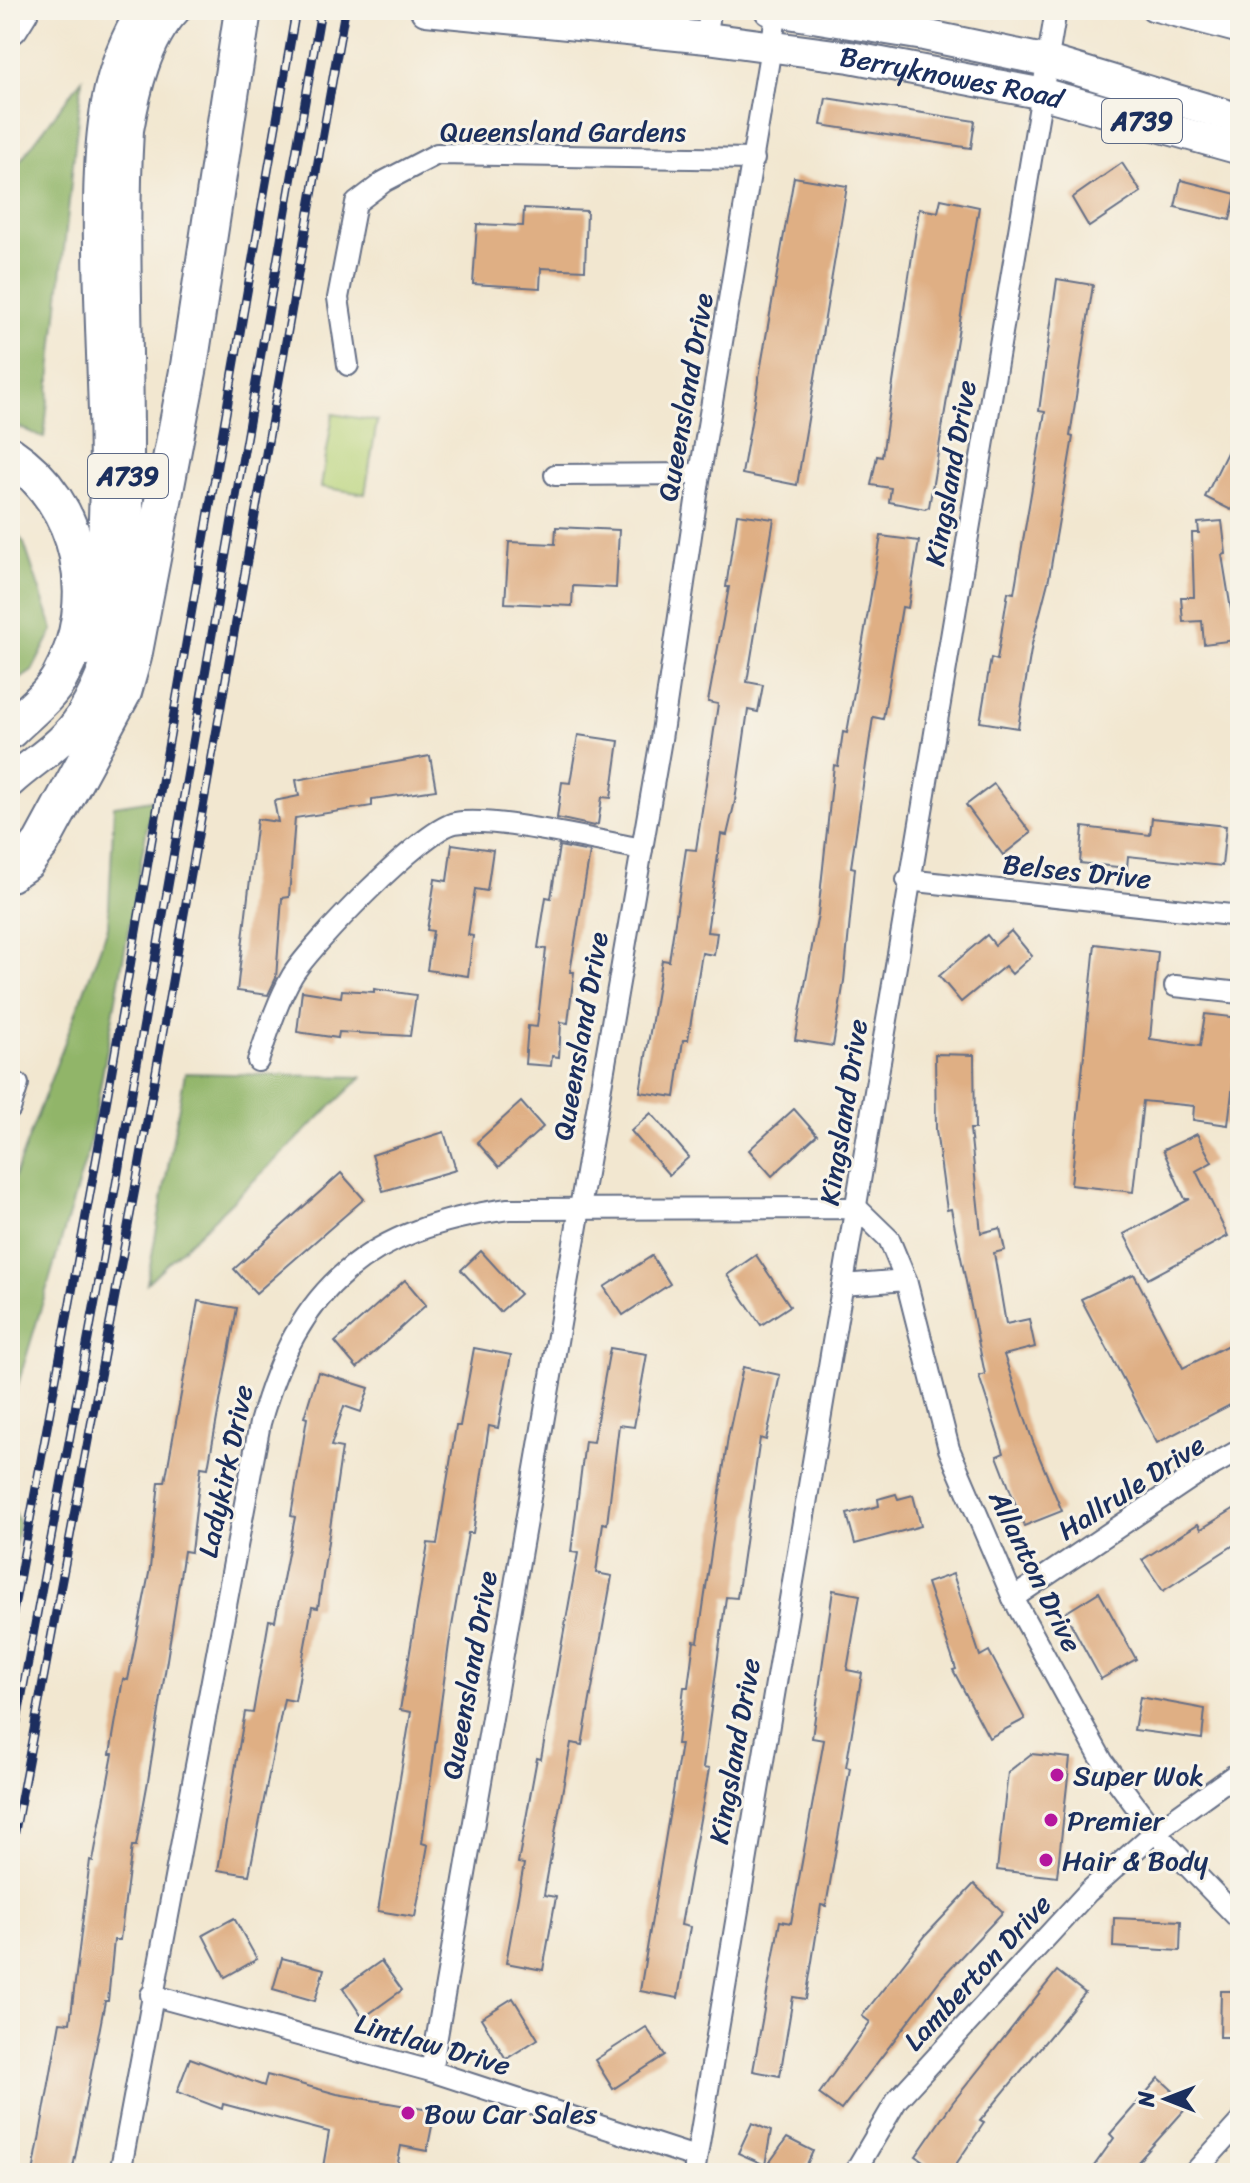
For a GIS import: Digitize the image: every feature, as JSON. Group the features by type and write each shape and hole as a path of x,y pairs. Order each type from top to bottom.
{"highway":[{"path":"10,26 20,10"},
{"path":"10,873 26,862 41,843 123,692 133,657 165,505 192,350 243,10"},
{"path":"10,455 44,483 63,509 81,570 80,617 72,651 47,695 15,724"}],"main road":[{"name":"A739","path":"15,724 28,725 62,698 81,666 100,606 105,478 98,238 115,127 122,48 143,10"},
{"name":"A739","path":"10,782 55,748 80,718 104,670 122,610 128,524 115,127 133,103 150,50 175,10"},
{"name":"Berryknowes Road","path":"426,10 709,24 773,46 1044,94 1240,149"},
{"name":"Berryknowes Road","path":"770,10 924,35 1048,61 1240,119"}],"street":[{"name":"Berryknowes Road","path":"1048,61 1056,10"},
{"path":"1152,10 1240,33"},
{"name":"Queensland Drive","path":"431,2071 577,1209 642,849 777,11"},
{"name":"Kingsland Drive","path":"694,2165 857,1208 907,880 1048,61"},
{"name":"Queensland Gardens","path":"348,365 338,298 356,203 385,181 437,154 754,159"},
{"path":"555,475 700,474"},
{"path":"258,1061 294,974 401,857 434,830 455,823 483,822 642,849"},
{"name":"Belses Drive","path":"907,880 1240,916"},
{"path":"1175,986 1240,993"},
{"path":"10,1109 18,1084"},
{"name":"Ladykirk Drive","path":"120,2173 260,1423 287,1347 332,1284 360,1259 399,1236 466,1215 508,1209 857,1208"},
{"name":"Allanton Drive","path":"857,1208 889,1239 906,1280 949,1449 1013,1598 1103,1762 1155,1832 1240,1920"},
{"path":"843,1285 906,1280"},
{"name":"Hallrule Drive","path":"1013,1598 1197,1474 1240,1450"},
{"name":"Lamberton Drive","path":"854,2173 897,2100 1088,1892 1155,1832 1240,1771"},
{"name":"Lintlaw Drive","path":"151,1995 431,2071 694,2165"},
{"path":"1194,2173 1240,2122"}],"green space":[{"path":"82,79 44,438 10,423 10,174"},
{"path":"333,414 377,421 365,494 321,487"},
{"path":"10,525 24,543 53,630 32,671 10,686"},
{"path":"152,800 89,1148 10,1411 10,1188 108,927 114,806"},
{"path":"185,1073 362,1077 147,1283"},
{"path":"10,1507 19,1523 10,1571"}],"building":[{"path":"826,98 975,121 971,148 821,125"},
{"path":"1122,163 1141,192 1089,227 1072,198"},
{"path":"794,177 847,186 797,485 742,474"},
{"path":"1181,180 1236,194 1230,220 1175,207"},
{"path":"941,199 979,207 929,507 925,509 889,502 891,488 871,485 877,456 882,457 919,209 938,212"},
{"path":"524,208 587,211 585,270 541,268 540,288 473,284 477,224 523,226"},
{"path":"1057,279 1093,285 1070,436 1073,437 1049,578 1032,644 1018,728 980,722 991,658 997,660 1008,592 1014,593 1045,412 1039,411"},
{"path":"1240,426 1240,495 1231,510 1205,497"},
{"path":"737,514 774,519 747,682 763,685 758,712 748,710 735,801 727,835 721,834 707,932 717,933 714,955 702,953 688,1040 683,1040 675,1097 640,1092 662,960 669,961 686,849 696,850 718,704 708,702 729,587 726,587"},
{"path":"1222,521 1226,554 1222,555 1236,640 1204,644 1202,621 1183,622 1181,597 1194,597 1192,533 1199,533 1198,523"},
{"path":"556,527 619,530 616,588 573,586 572,606 505,603 509,542 555,544"},
{"path":"881,536 919,541 908,608 902,607 883,719 873,717 851,867 855,868 844,981 833,1046 795,1040 818,914 834,765 838,766 843,732 847,733"},
{"path":"578,735 619,741 611,798 602,797 598,824 594,826 557,818 562,782 570,783"},
{"path":"430,756 436,790 372,799 372,806 295,818 289,897 282,898 276,978 268,995 237,991 257,819 278,822 274,801 299,796 296,780"},
{"path":"994,784 1031,833 1003,855 966,805"},
{"path":"1152,818 1226,826 1222,866 1128,856 1127,868 1080,863 1083,827 1150,835"},
{"path":"452,844 493,850 487,891 475,889 468,935 473,936 468,976 427,970 433,931 427,930 435,879 447,881"},
{"path":"559,846 590,852 570,972 574,972 568,1023 561,1022 559,1057 552,1056 551,1066 525,1064 528,1026 537,1027 546,949 538,948 546,897 551,898"},
{"path":"1011,931 1032,956 1012,974 1005,966 961,1002 939,976 987,935 995,945"},
{"path":"1095,944 1158,952 1150,1039 1200,1046 1205,1014 1239,1018 1234,1061 1240,1062 1240,1083 1233,1084 1228,1125 1193,1120 1194,1106 1143,1101 1133,1192 1071,1185"},
{"path":"374,989 416,995 410,1036 339,1032 338,1038 297,1032 302,991 341,997 342,990 374,992"},
{"path":"935,1054 974,1055 975,1129 970,1129 981,1233 1000,1228 1005,1250 994,1253 1006,1324 1029,1319 1035,1347 1004,1355 1033,1442 1062,1511 1024,1526 997,1456 1004,1453 979,1376 985,1374 951,1209 947,1210 936,1130"},
{"path":"521,1102 543,1127 499,1167 477,1142"},
{"path":"794,1109 817,1135 772,1176 749,1150"},
{"path":"651,1113 689,1157 669,1175 631,1131"},
{"path":"444,1132 456,1170 383,1191 372,1155"},
{"path":"1197,1134 1212,1162 1196,1171 1228,1236 1148,1279 1124,1234 1190,1199 1185,1199 1163,1150"},
{"path":"341,1173 364,1199 256,1293 234,1269"},
{"path":"481,1251 520,1294 500,1312 461,1270"},
{"path":"756,1255 790,1306 761,1325 727,1275"},
{"path":"652,1256 670,1284 623,1315 604,1287"},
{"path":"1134,1274 1183,1368 1240,1339 1240,1400 1157,1443 1081,1299"},
{"path":"405,1280 426,1305 357,1368 335,1342"},
{"path":"198,1301 237,1308 208,1468 201,1467 191,1552 184,1551 148,1781 136,1846 132,1846 120,1940 114,1940 108,2001 105,2001 72,2173 33,2173 60,2022 70,2023 90,1860 93,1861 113,1754 110,1754 123,1679 128,1680 150,1568 159,1482 165,1482"},
{"path":"474,1348 511,1355 498,1428 489,1426 473,1533 468,1533 449,1644 422,1843 428,1845 415,1917 378,1911 411,1712 400,1710 428,1543 437,1544 456,1426 460,1426"},
{"path":"610,1348 647,1354 634,1427 619,1425 607,1524 603,1523 596,1573 612,1576 582,1745 571,1743 544,1895 556,1897 543,1970 506,1963 524,1864 518,1863 537,1758 541,1759 578,1553 571,1552 585,1441 593,1442"},
{"path":"743,1367 780,1375 766,1440 760,1438 737,1598 726,1597 703,1768 709,1769 681,1925 690,1927 678,1998 640,1991 681,1744 677,1744 684,1687 688,1687 694,1641 698,1642 728,1437"},
{"path":"318,1372 369,1388 361,1412 344,1406 331,1446 342,1448 318,1608 312,1607 295,1701 284,1699 249,1875 218,1870 245,1712 253,1713 269,1620 275,1621 295,1517 291,1516 307,1418 304,1417"},
{"path":"896,1494 898,1499 913,1495 921,1526 855,1544 847,1514 879,1506 878,1499"},
{"path":"1240,1505 1240,1541 1163,1591 1142,1560 1198,1524 1201,1529"},
{"path":"953,1574 980,1656 989,1651 1025,1719 989,1738 953,1670 956,1669 927,1583"},
{"path":"833,1590 860,1595 847,1670 862,1673 846,1767 850,1768 826,1906 821,1905 806,1999 793,1997 780,2076 753,2071 780,1921 791,1923 824,1740 812,1738"},
{"path":"1099,1592 1136,1659 1101,1679 1065,1613"},
{"path":"1140,1697 1205,1709 1202,1739 1134,1730"},
{"path":"1031,1754 1070,1758 1057,1877 997,1870 1008,1772"},
{"path":"974,1884 1003,1912 943,1976 841,2110 819,2094 870,2022 862,2016 926,1935"},
{"path":"234,1918 257,1959 225,1977 203,1935"},
{"path":"1114,1918 1181,1921 1180,1951 1113,1947"},
{"path":"282,1958 324,1969 315,2001 273,1989"},
{"path":"381,1961 402,1990 363,2018 343,1988"},
{"path":"1057,1971 1085,1993 980,2121 984,2123 950,2173 940,2173 916,2156 953,2102"},
{"path":"1221,1991 1240,1991 1240,2037 1220,2037"},
{"path":"513,1998 538,2039 506,2059 481,2018"},
{"path":"646,2027 665,2055 613,2089 595,2060"},
{"path":"190,2058 264,2086 267,2075 337,2094 435,2111 427,2151 401,2146 396,2173 322,2173 329,2132 223,2104 222,2109 177,2092"},
{"path":"1159,2078 1189,2105 1128,2173 1089,2173 1114,2138 1110,2134"},
{"path":"752,2123 771,2131 765,2165 738,2153"},
{"path":"787,2138 813,2151 803,2173 783,2173 767,2166"}],"railway":[{"path":"10,1629 100,1139 296,10"},
{"path":"10,1759 102,1264 321,10"},
{"path":"10,1858 135,1189 345,10"}],"place":[{"name":"Super Wok","path":"1057,1775"},
{"name":"Premier","path":"1051,1820"},
{"name":"Hair & Body","path":"1046,1860"},
{"name":"Bow Car Sales","path":"408,2113"}]}
